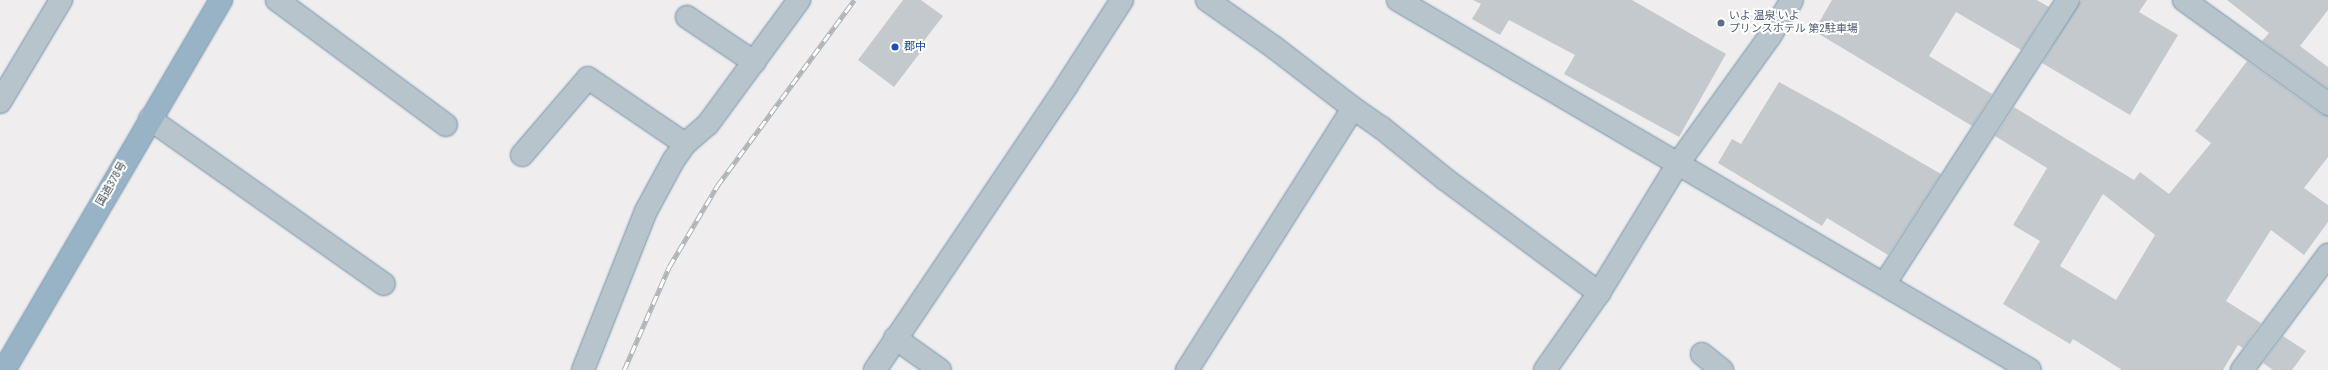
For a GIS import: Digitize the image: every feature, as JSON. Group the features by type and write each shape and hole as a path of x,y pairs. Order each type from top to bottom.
{"highway":[{"name":"国道378号","path":"4,370 221,0"}],"street":[{"path":"0,102 61,0"},
{"path":"277,0 446,125"},
{"path":"583,370 646,211 673,161 685,144 708,124 799,0"},
{"path":"874,370 1067,85 1122,0"},
{"path":"1207,0 1275,48 1353,108 1382,128 1445,179 1599,293"},
{"path":"1398,0 1677,165 1885,283 2030,370"},
{"path":"1545,370 1599,293 1677,165 1770,36 1792,0"},
{"path":"1885,283 2068,0"},
{"path":"2184,0 2328,104"},
{"path":"687,17 754,62"},
{"path":"522,154 588,78 685,144"},
{"path":"1187,370 1353,108"},
{"path":"150,119 384,284"},
{"path":"2242,370 2328,255"},
{"path":"895,338 940,370"},
{"path":"1702,354 1722,370"}],"building":[{"path":"903,0 921,0 943,16 920,46 923,49 894,87 858,60"},
{"path":"1473,0 1632,0 1726,54 1679,137 1564,74 1575,55 1509,20 1500,35 1472,19 1481,4"},
{"path":"1832,0 2037,0 2049,7 2021,50 1956,12 1929,56 1992,94 1972,126 1814,31"},
{"path":"2081,0 2147,0 2139,12 2178,35 2130,115 2042,63"},
{"path":"2227,0 2328,0 2328,10 2300,46 2328,67 2328,89 2262,41 2269,33"},
{"path":"2247,61 2321,114 2328,116 2328,157 2304,188 2328,205 2328,222 2304,255 2271,230 2226,301 2261,323 2243,348 2238,345 2223,370 2122,370 2073,339 2070,344 2003,304 2040,241 2013,225 2047,168 1995,136 2014,107 2134,180 2140,172 2169,194 2211,143 2195,131","holes":["2103,194 2155,235 2116,300 2060,266"]},
{"path":"1779,82 1941,174 1888,255 1827,218 1822,226 1718,163 1732,139 1741,144"},
{"path":"2283,336 2306,351 2292,370 2273,370 2263,363"}],"railway":[{"path":"624,370 669,267 717,186 854,0"}],"place":[{"name":"いよ 温泉 いよ プリンスホテル 第2駐車場","path":"1721,23"},
{"name":"郡中","path":"895,47"}]}
